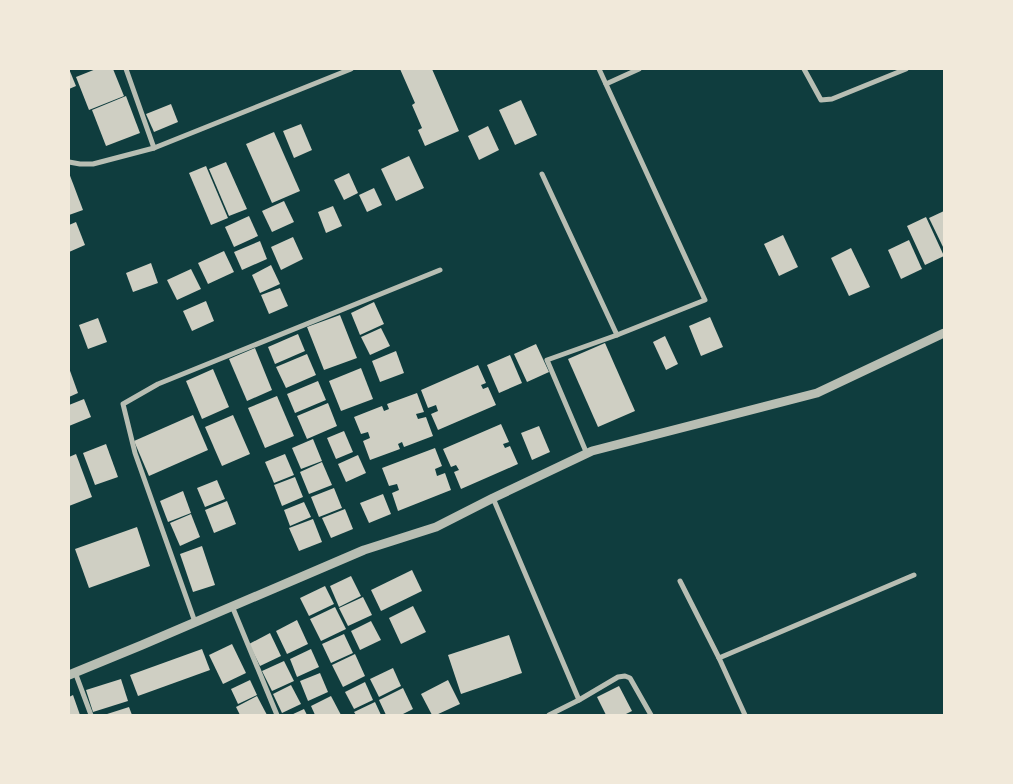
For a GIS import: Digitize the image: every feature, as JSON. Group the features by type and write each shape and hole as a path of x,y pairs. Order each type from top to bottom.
{"street":[{"path":"126,69 154,148"},
{"path":"69,162 93,164 154,148 351,69"},
{"path":"587,454 548,360 705,300 599,69"},
{"path":"606,84 639,69"},
{"path":"804,69 821,100 832,99 906,69"},
{"path":"542,174 617,335"},
{"path":"195,622 135,453 123,404 158,384 440,270"},
{"path":"92,715 72,673 364,550 436,527 592,451 817,393 944,333"},
{"path":"493,498 579,700"},
{"path":"719,658 914,575"},
{"path":"680,581 746,715"},
{"path":"232,606 277,715"},
{"path":"549,715 618,677 625,676 630,678 651,715"}],"building":[{"path":"69,69 76,86 69,89"},
{"path":"96,69 113,69 124,96 89,110 76,77"},
{"path":"400,69 432,69 459,131 425,146 418,130 422,128 412,105 415,103"},
{"path":"126,96 140,133 106,146 92,110"},
{"path":"521,100 537,135 515,145 499,110"},
{"path":"171,104 178,122 154,132 146,114"},
{"path":"301,124 312,150 294,158 283,131"},
{"path":"488,126 499,150 479,160 468,136"},
{"path":"274,132 300,191 272,203 246,144"},
{"path":"409,156 424,188 396,201 381,169"},
{"path":"226,162 247,209 229,216 209,169"},
{"path":"206,166 228,218 211,225 189,173"},
{"path":"69,173 83,210 69,215"},
{"path":"349,173 358,193 344,200 334,180"},
{"path":"374,188 382,205 367,212 359,195"},
{"path":"284,201 294,222 272,232 262,211"},
{"path":"333,206 342,226 326,233 318,212"},
{"path":"944,211 944,249 929,218"},
{"path":"249,216 258,236 234,247 225,227"},
{"path":"926,217 944,256 925,265 907,226"},
{"path":"76,222 85,245 69,252 69,225"},
{"path":"783,235 798,267 779,276 764,244"},
{"path":"293,237 303,259 281,270 271,247"},
{"path":"909,240 922,269 901,279 888,250"},
{"path":"260,241 267,259 242,270 234,252"},
{"path":"851,248 870,287 849,296 831,258"},
{"path":"224,251 234,272 208,284 198,263"},
{"path":"151,263 158,283 133,292 126,273"},
{"path":"271,265 280,284 260,293 252,275"},
{"path":"191,269 201,289 177,300 167,280"},
{"path":"280,288 288,306 269,314 261,295"},
{"path":"206,301 214,321 192,331 183,311"},
{"path":"374,302 384,324 360,335 351,313"},
{"path":"340,315 357,358 324,370 307,327"},
{"path":"710,317 723,347 701,356 689,326"},
{"path":"98,318 107,342 88,349 79,325"},
{"path":"381,328 390,346 370,355 361,337"},
{"path":"298,334 305,351 275,364 268,347"},
{"path":"665,336 678,364 666,370 653,342"},
{"path":"605,343 635,411 598,427 568,359"},
{"path":"536,344 549,372 527,382 514,354"},
{"path":"255,348 272,390 247,401 229,359"},
{"path":"396,351 404,373 380,382 372,361"},
{"path":"307,354 316,375 286,388 276,367"},
{"path":"510,355 522,383 499,393 487,365"},
{"path":"478,365 486,383 481,385 483,389 488,387 496,405 438,430 431,414 438,411 436,405 428,408 421,390"},
{"path":"69,368 78,393 69,397"},
{"path":"361,368 373,399 341,411 329,381"},
{"path":"213,369 229,407 202,419 186,381"},
{"path":"318,381 326,400 295,413 287,394"},
{"path":"417,393 424,412 416,414 418,419 426,417 433,436 404,447 402,442 398,444 400,449 370,460 363,441 370,438 368,432 361,434 354,417 382,406 384,411 389,409 387,404"},
{"path":"277,396 294,436 265,448 248,408"},
{"path":"84,399 91,417 69,426 69,405"},
{"path":"328,403 337,426 307,439 297,416"},
{"path":"193,415 208,450 149,476 134,441"},
{"path":"233,415 250,454 222,466 205,427"},
{"path":"501,424 509,442 503,444 505,448 510,446 518,464 461,489 454,472 459,470 456,465 451,467 443,449"},
{"path":"539,426 550,452 532,460 521,433"},
{"path":"344,431 353,452 336,459 327,438"},
{"path":"313,439 322,461 301,469 292,448"},
{"path":"106,444 118,477 95,485 83,453"},
{"path":"435,448 442,466 435,469 437,476 445,473 451,490 398,511 392,493 399,490 397,484 389,486 382,468"},
{"path":"76,454 92,497 69,506 69,457"},
{"path":"285,454 294,475 274,483 265,462"},
{"path":"358,455 366,473 346,482 338,464"},
{"path":"322,462 332,485 309,494 300,472"},
{"path":"295,477 303,497 282,506 274,485"},
{"path":"217,480 225,499 205,507 197,488"},
{"path":"334,488 342,508 319,517 311,497"},
{"path":"183,491 191,513 168,522 160,501"},
{"path":"383,494 391,514 369,523 360,503"},
{"path":"227,501 236,524 214,533 205,510"},
{"path":"304,502 311,517 290,526 284,510"},
{"path":"345,509 353,529 331,538 322,518"},
{"path":"191,514 200,537 180,546 170,523"},
{"path":"313,519 322,542 299,551 289,528"},
{"path":"137,527 150,566 89,588 75,549"},
{"path":"202,546 215,585 193,592 180,554"},
{"path":"412,570 422,591 381,611 371,590"},
{"path":"351,576 361,596 339,607 330,586"},
{"path":"325,586 334,604 309,616 300,598"},
{"path":"363,597 372,615 348,626 339,608"},
{"path":"413,606 426,632 401,644 389,618"},
{"path":"335,607 346,629 321,641 310,619"},
{"path":"297,620 308,644 287,654 276,631"},
{"path":"371,621 381,640 360,650 351,631"},
{"path":"270,633 281,656 260,666 249,644"},
{"path":"344,634 353,653 331,663 322,644"},
{"path":"509,635 522,673 461,694 448,655"},
{"path":"232,644 246,673 223,684 209,655"},
{"path":"202,649 210,670 138,696 130,675"},
{"path":"311,649 319,667 297,677 290,659"},
{"path":"355,654 365,676 343,687 332,665"},
{"path":"284,661 294,681 272,691 262,671"},
{"path":"393,668 401,686 379,697 370,679"},
{"path":"320,673 328,692 308,701 300,681"},
{"path":"121,679 128,701 93,712 86,690"},
{"path":"250,680 257,695 238,704 231,689"},
{"path":"448,680 460,704 432,715 421,694"},
{"path":"365,682 373,700 354,709 345,692"},
{"path":"291,685 301,704 282,713 273,694"},
{"path":"619,686 632,711 624,715 606,715 597,697"},
{"path":"403,688 413,709 401,715 386,715 379,700"},
{"path":"73,695 80,715 69,715 69,697"},
{"path":"257,696 267,715 240,715 236,707"},
{"path":"331,696 341,715 315,715 311,706"},
{"path":"375,702 381,715 356,715 354,712"},
{"path":"129,707 132,715 104,715"},
{"path":"304,709 307,715 291,715"}]}
